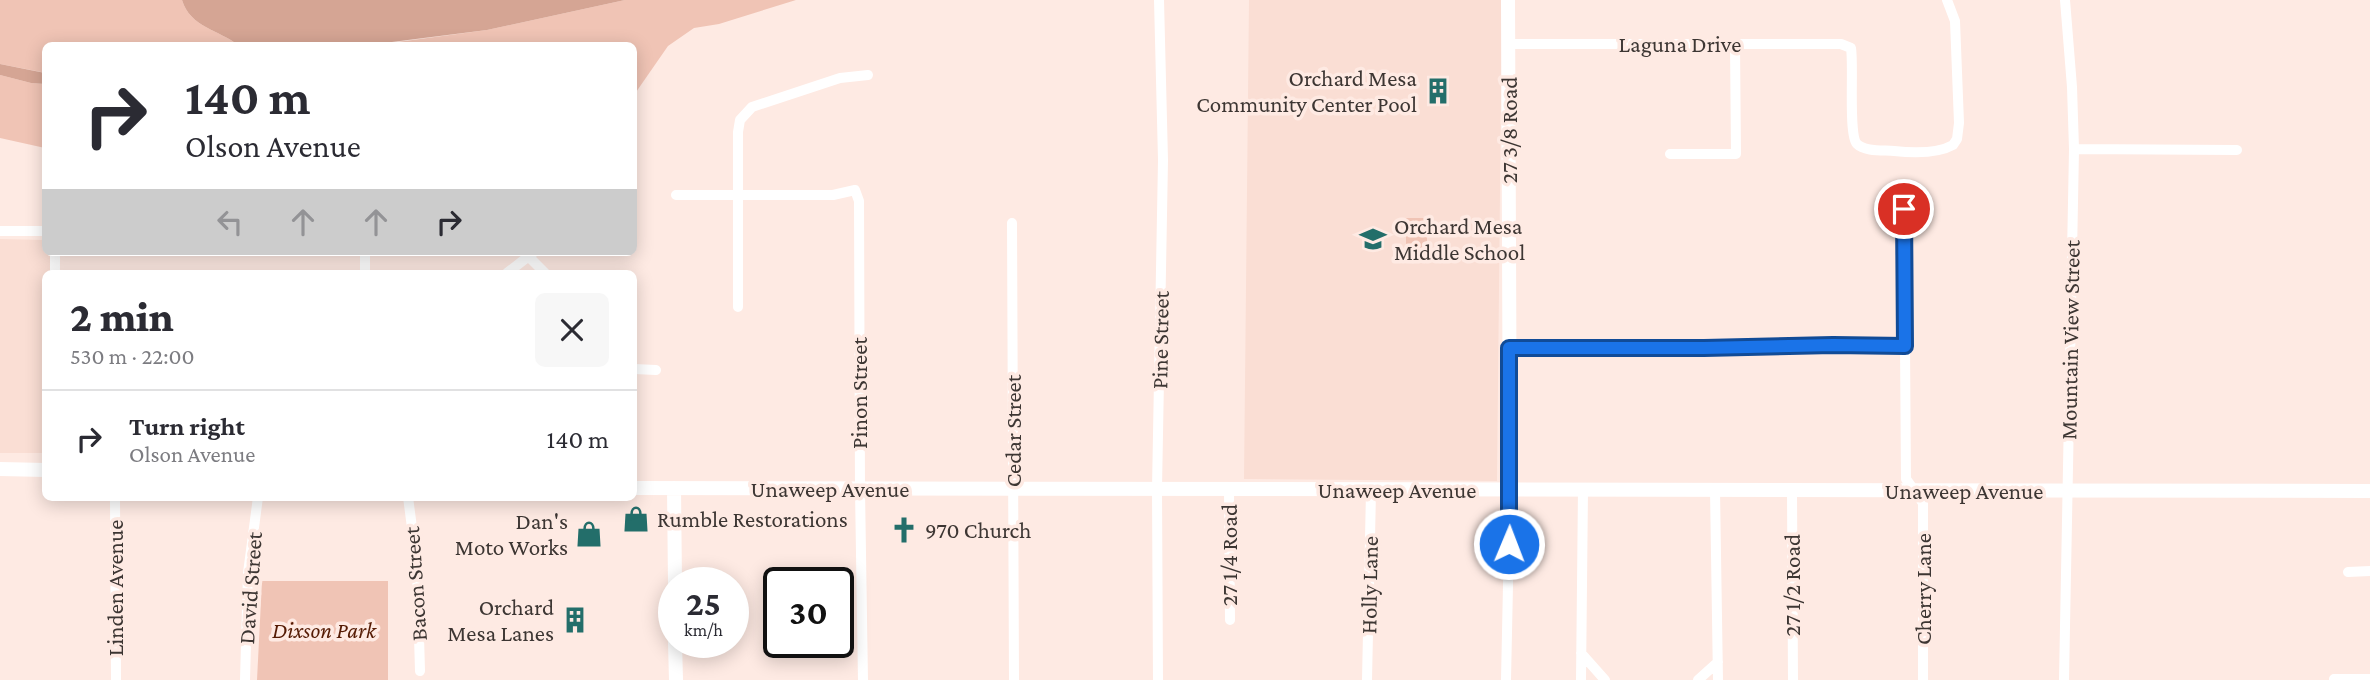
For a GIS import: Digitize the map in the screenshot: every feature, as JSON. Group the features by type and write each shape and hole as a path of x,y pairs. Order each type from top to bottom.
{"main road":[{"name":"27 3/8 Road","path":"1508,0 1510,490"},
{"path":"0,469 42,470"},
{"name":"Unaweep Avenue","path":"637,488 2370,491"},
{"path":"674,488 675,567"},
{"path":"676,658 676,680"}],"street":[{"name":"Pine Street","path":"1158,680 1157,489 1163,160 1159,0"},
{"name":"Laguna Drive","path":"1508,44 1841,44 1851,48 1852,131 1855,142 1872,149 1892,151 1946,149 1957,139 1959,123 1955,21 1947,0"},
{"name":"Mountain View Street","path":"2064,680 2074,149 2065,0"},
{"path":"1671,153 1736,154 1735,44"},
{"path":"738,307 740,120 752,107 840,78 868,75"},
{"path":"2074,149 2237,150"},
{"name":"Pinon Street","path":"738,196 833,195 855,190 859,201 863,680"},
{"path":"676,195 738,196"},
{"name":"Cherry Lane","path":"1904,209 1906,479 1923,503 1923,680"},
{"name":"Cedar Street","path":"1012,223 1014,680"},
{"path":"0,231 42,231"},
{"path":"511,270 531,256"},
{"path":"1509,348 1905,346"},
{"path":"637,369 656,370"},
{"path":"1581,680 1583,489"},
{"name":"27 1/4 Road","path":"1229,490 1230,620"},
{"name":"27 3/8 Road","path":"1506,680 1510,490"},
{"path":"1715,490 1718,680"},
{"name":"27 1/2 Road","path":"1792,490 1793,680"},
{"name":"Holly Lane","path":"1367,680 1371,491"},
{"name":"Linden Avenue","path":"115,501 116,680"},
{"name":"David Street","path":"245,680 248,573 257,501"},
{"name":"Bacon Street","path":"409,501 417,566 420,671"},
{"path":"2348,572 2370,571"},
{"path":"1581,653 1605,680"},
{"path":"1698,680 1718,662"},
{"path":"2334,679 2370,679"}],"shaded area":[{"path":"182,0 625,0 487,30 392,42 233,42 198,22"},
{"name":"Orchard Mesa Middle School","path":"1249,0 1502,0 1497,481 1244,479"},
{"path":"0,64 42,72 42,84 31,83 0,75"},
{"path":"0,239 42,240 42,256 52,256 52,270 42,270 42,453 0,453"}],"green space":[{"path":"0,0 182,0 191,16 198,22 233,42 42,42 42,72 0,64"},
{"path":"625,0 796,0 719,24 694,28 668,46 637,91 637,42 398,42 487,30"},
{"path":"0,75 42,84 42,147 0,138"},
{"path":"1406,218 1427,218 1427,258 1406,258"},
{"name":"Dixson Park","path":"262,581 388,581 388,680 257,680"}],"place":[{"name":"Orchard Mesa Community Center Pool","path":"1438,91"},
{"name":"Orchard Mesa Middle School","path":"1373,239"},
{"name":"Rumble Restorations","path":"636,519"},
{"name":"970 Church","path":"904,530"},
{"name":"Dan's Moto Works","path":"589,534"},
{"name":"Orchard Mesa Lanes","path":"575,620"}],"route":[{"path":"1509,544 1509,348 1905,346 1904,209"}]}
